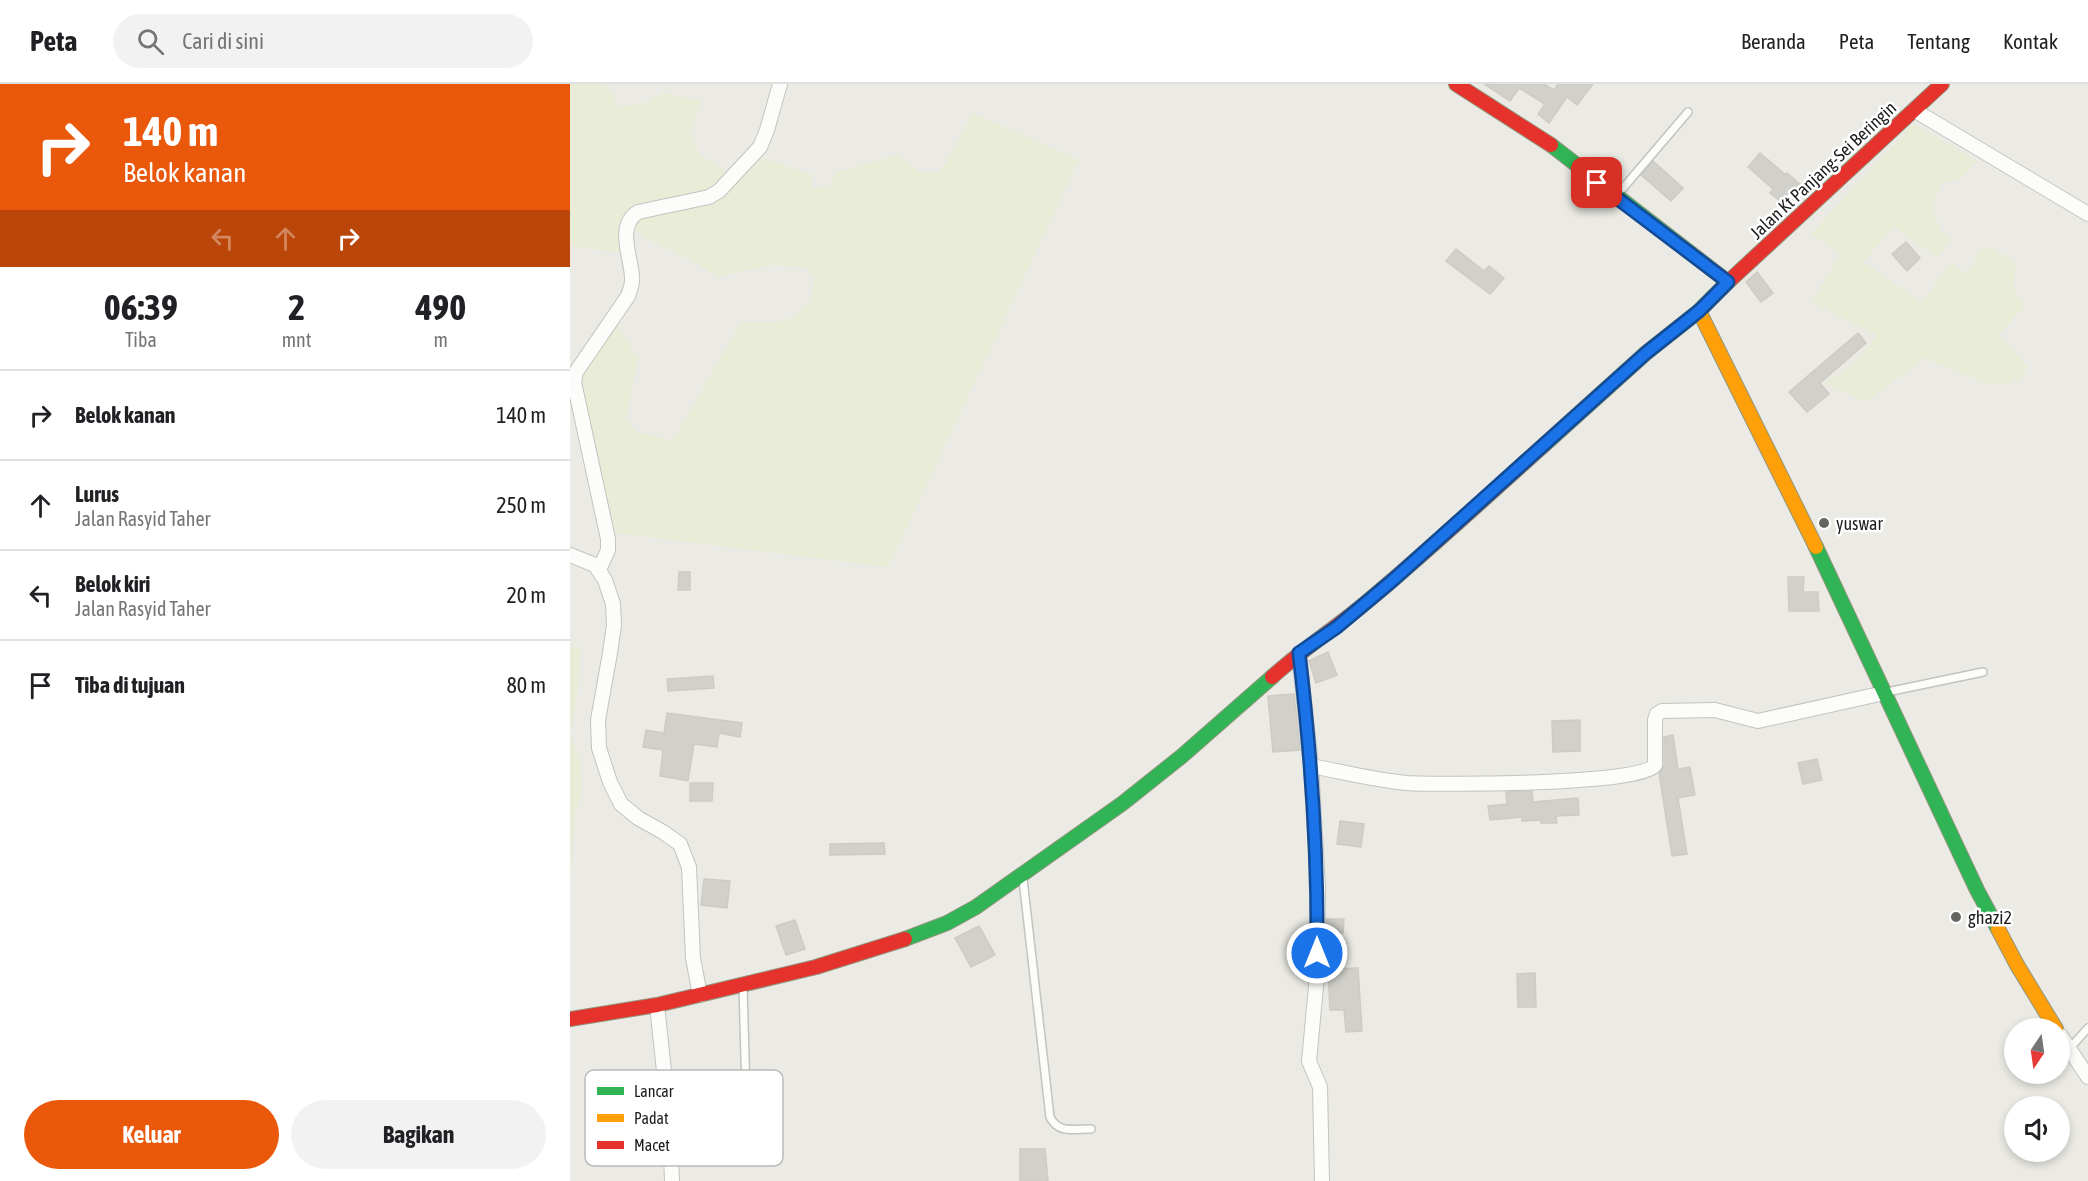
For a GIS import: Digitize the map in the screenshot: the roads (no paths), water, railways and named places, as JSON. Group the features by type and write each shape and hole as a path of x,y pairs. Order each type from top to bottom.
{"street":[{"path":"599,570 608,550 608,539 573,382 576,372 628,296 632,276 626,238 628,225 633,215 638,212 709,197 719,191 760,147 780,84"},
{"path":"1456,84 1543,140 1728,282"},
{"name":"Jalan Kt Panjang-Sei Beringin","path":"570,1019 657,1005 816,967 948,923 976,907 1123,803 1173,763 1299,653 1337,627 1393,580 1646,353 1699,311 1942,84"},
{"path":"1914,110 2088,214"},
{"path":"1699,311 1784,479 1977,890 2048,1018"},
{"path":"570,555 595,565 605,580 613,604 614,625 598,720 600,748 610,782 621,804 638,818 680,844 689,867 693,958 700,995"},
{"path":"1299,653 1311,766 1318,887 1317,976 1309,1061 1320,1087 1322,1181"},
{"path":"1311,766 1406,783 1492,785 1608,777 1650,771 1654,768 1654,725 1659,712 1715,710 1758,722 1884,693"},
{"path":"657,1005 664,1070"},
{"path":"2070,1050 2088,1077"},
{"path":"671,1166 672,1181"}],"lane":[{"path":"1615,197 1688,112"},
{"path":"1884,693 1983,672"},
{"path":"1022,873 1050,1117 1053,1125 1059,1129 1091,1129"},
{"path":"743,985 745,1070"},
{"path":"2070,1048 2088,1028"}],"place":[{"name":"yuswar","path":"1824,523"},
{"name":"ghazi2","path":"1956,917"}]}
